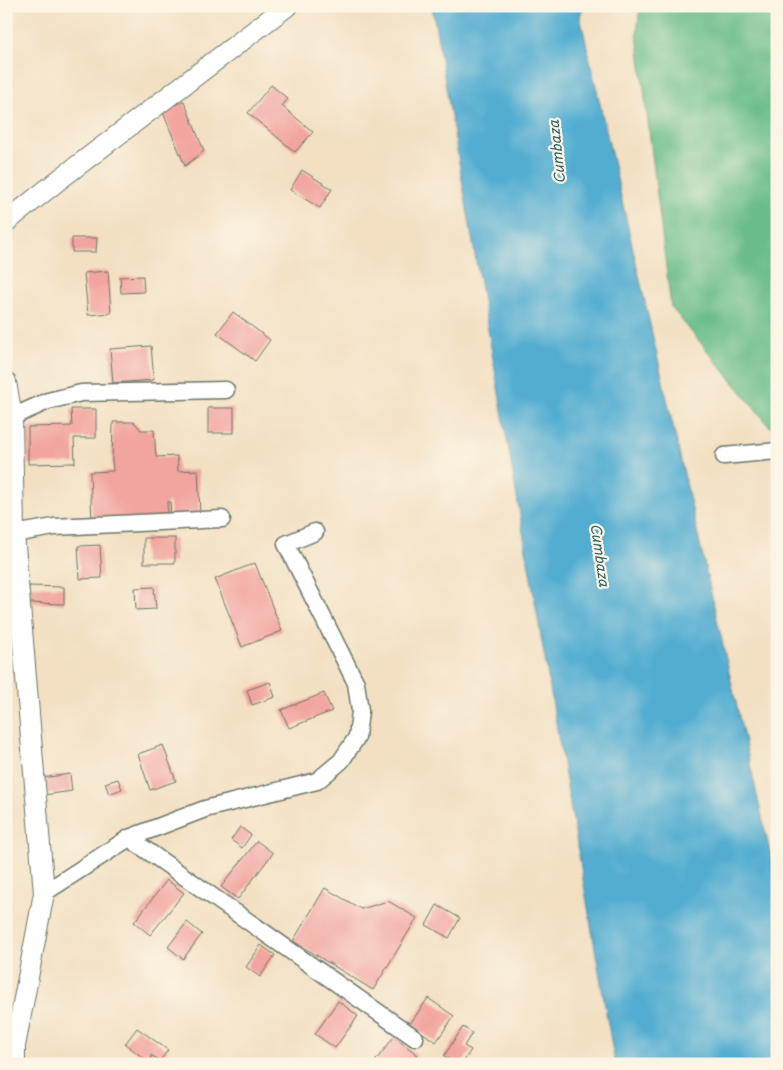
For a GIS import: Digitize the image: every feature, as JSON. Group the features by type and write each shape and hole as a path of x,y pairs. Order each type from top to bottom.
{"street":[{"path":"6,222 287,6"},
{"path":"6,382 12,417 14,534 44,893 15,1046 15,1064"},
{"path":"12,417 48,401 81,393 226,390"},
{"path":"724,456 777,451"},
{"path":"14,534 54,527 222,519"},
{"path":"44,893 129,838 205,809 317,781 342,761 357,737 360,711 356,683 286,544 315,532"},
{"path":"129,838 415,1038"}],"green space":[{"path":"640,6 777,6 777,427 772,429 671,307 637,34"}],"water":[{"name":"Cumbaza","path":"432,6 584,6 580,16 777,883 777,1064 615,1064"}],"building":[{"path":"271,85 288,99 282,106 313,132 295,152 248,113"},
{"path":"184,101 204,151 185,166 162,110"},
{"path":"302,170 332,189 320,208 290,190"},
{"path":"72,238 97,238 96,252 72,252"},
{"path":"108,271 111,313 88,315 84,273"},
{"path":"143,276 144,292 121,293 120,277"},
{"path":"233,312 270,340 255,361 217,333"},
{"path":"151,346 154,380 113,383 110,349"},
{"path":"208,408 234,408 234,433 208,433"},
{"path":"71,409 96,409 96,438 74,438 75,463 28,464 28,427 72,426"},
{"path":"113,422 134,422 141,430 154,430 156,457 177,456 178,471 198,470 200,514 171,516 170,502 167,502 168,519 92,523 90,472 113,471"},
{"path":"144,538 175,538 175,563 144,563"},
{"path":"100,545 102,578 80,579 78,546"},
{"path":"255,563 282,631 242,647 215,579"},
{"path":"29,586 64,587 64,604 29,603"},
{"path":"154,587 156,609 136,610 135,588"},
{"path":"270,682 275,697 252,705 247,690"},
{"path":"324,693 332,711 289,728 281,710"},
{"path":"163,745 176,781 150,790 138,754"},
{"path":"70,774 72,791 44,795 42,778"},
{"path":"118,779 122,789 109,794 105,783"},
{"path":"240,827 251,835 242,848 231,840"},
{"path":"257,841 273,853 238,899 221,887"},
{"path":"167,880 184,893 150,935 134,922"},
{"path":"325,888 361,909 388,901 417,918 373,990 293,941"},
{"path":"437,905 460,918 449,938 426,925"},
{"path":"187,922 202,934 183,959 168,947"},
{"path":"261,945 275,955 260,977 246,967"},
{"path":"428,998 454,1016 436,1042 410,1024"},
{"path":"338,1001 358,1016 335,1048 315,1034"},
{"path":"463,1027 472,1033 464,1046 471,1050 462,1064 455,1064 444,1056"},
{"path":"137,1028 168,1050 160,1061 151,1055 150,1063 125,1044"},
{"path":"394,1037 418,1055 411,1064 373,1064"}]}
